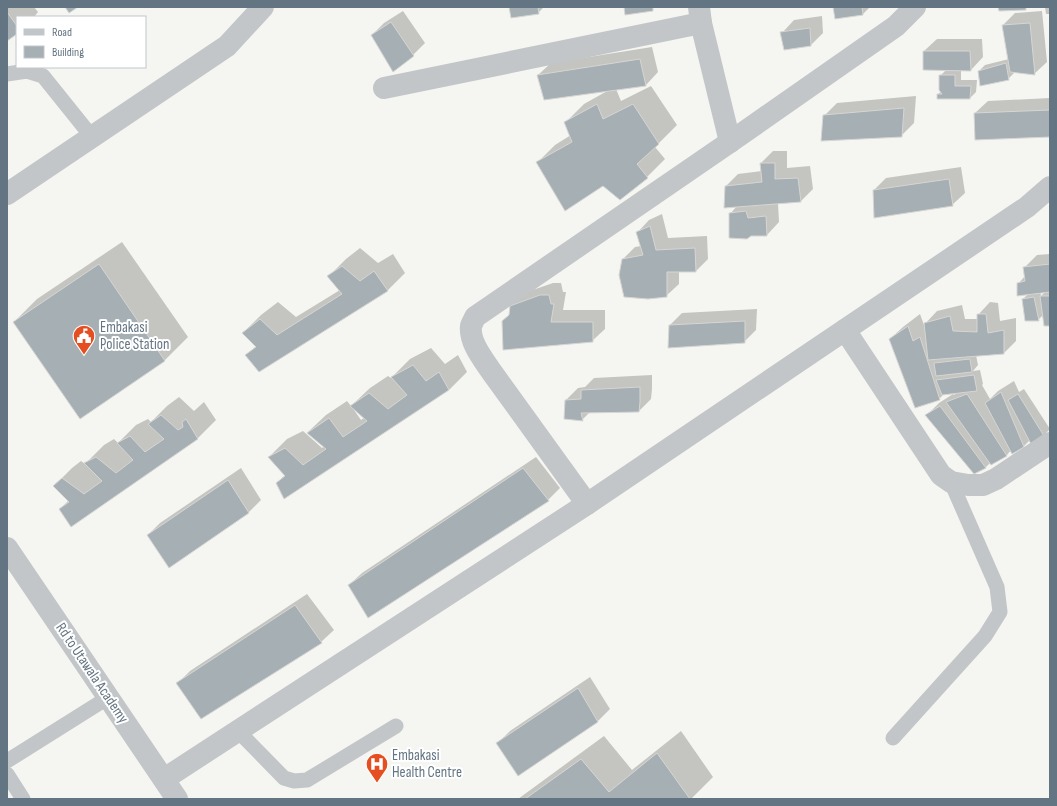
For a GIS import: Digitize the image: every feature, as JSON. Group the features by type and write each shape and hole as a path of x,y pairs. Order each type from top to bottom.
{"street":[{"path":"7,194 227,46 263,7"},
{"path":"587,504 478,351 472,339 471,327 475,317 896,26 915,7"},
{"path":"384,88 700,15 730,142"},
{"path":"164,779 587,504 1027,207 1050,188"},
{"path":"845,330 941,475 951,482 968,486 983,485 996,479 1050,443"},
{"name":"Rd to Utawala Academy","path":"7,548 177,799"}],"lane":[{"path":"7,74 26,71 43,76 92,137"},
{"path":"893,738 985,636 1000,612 997,587 951,482"},
{"path":"7,761 109,697"},
{"path":"238,731 284,778 294,781 307,780 396,726"},
{"path":"7,774 23,799"}],"building":[{"path":"65,7 78,7 69,13"},
{"path":"509,7 538,7 539,14 511,18"},
{"path":"624,7 653,7 653,11 625,15"},
{"path":"833,7 862,7 863,15 835,19"},
{"path":"998,7 1026,7 1026,10 999,11"},
{"path":"7,12 16,25 16,35 7,41"},
{"path":"391,22 414,56 393,72 371,35"},
{"path":"1030,23 1035,75 1010,72 1002,25"},
{"path":"810,28 811,46 784,50 780,32"},
{"path":"923,51 970,51 971,71 923,70"},
{"path":"640,59 646,86 544,100 537,75"},
{"path":"1006,63 1009,80 980,86 978,71"},
{"path":"939,75 955,75 955,86 971,86 970,99 937,99 937,94 942,94 939,90"},
{"path":"597,104 603,119 633,104 659,144 637,164 648,178 620,200 603,186 565,211 536,162 572,142 564,122"},
{"path":"904,108 902,137 821,141 823,115"},
{"path":"1050,110 1050,137 975,140 974,113"},
{"path":"760,163 775,163 775,179 798,178 801,202 724,208 725,186 762,182"},
{"path":"949,179 953,206 874,218 873,190"},
{"path":"746,211 748,218 766,216 767,236 751,236 747,239 729,238 729,213"},
{"path":"650,226 656,250 695,248 696,272 667,272 667,297 648,299 624,297 619,275 622,259 643,255 636,232"},
{"path":"99,264 165,361 80,419 13,322"},
{"path":"1050,264 1050,292 1017,296 1017,283 1025,281 1023,267"},
{"path":"342,266 360,281 374,271 388,291 259,372 245,355 256,347 242,333 260,319 277,335 342,294 327,276"},
{"path":"540,295 549,295 551,304 554,304 551,322 593,322 593,342 503,350 502,321 509,315 510,306"},
{"path":"1040,296 1050,296 1050,326 1044,326"},
{"path":"1034,297 1039,321 1025,321 1022,299"},
{"path":"977,314 986,314 988,333 1004,330 1004,354 928,360 924,323 950,316 953,331 977,332"},
{"path":"745,321 745,343 668,348 669,325"},
{"path":"908,326 913,341 920,337 940,400 915,408 889,339"},
{"path":"970,359 972,372 936,376 934,363"},
{"path":"413,365 426,381 439,372 449,390 284,499 276,483 285,476 268,457 285,448 303,465 326,449 307,433 329,418 343,437 367,421 350,406 369,393 388,409 407,395 391,377"},
{"path":"974,375 977,391 942,395 936,380"},
{"path":"640,387 639,412 581,413 583,421 564,419 565,400 581,399 581,390"},
{"path":"1001,392 1024,447 1012,454 985,403"},
{"path":"967,394 1007,456 991,465 946,402"},
{"path":"1018,394 1044,436 1031,444 1008,400"},
{"path":"940,406 986,468 974,474 925,415"},
{"path":"161,415 178,430 183,427 182,422 186,419 198,439 71,527 59,509 69,502 53,486 62,478 84,494 102,481 84,463 96,457 116,473 133,460 117,443 130,436 145,452 164,439 148,424"},
{"path":"523,468 549,501 368,618 348,585"},
{"path":"228,480 249,513 169,568 147,535"},
{"path":"295,605 322,643 201,719 176,683"},
{"path":"578,688 598,722 518,776 496,743"},
{"path":"657,753 690,799 525,799 581,759 609,792"}],"place":[{"name":"Embakasi Police Station","path":"84,356"},
{"name":"Embakasi Health Centre","path":"377,784"}]}
